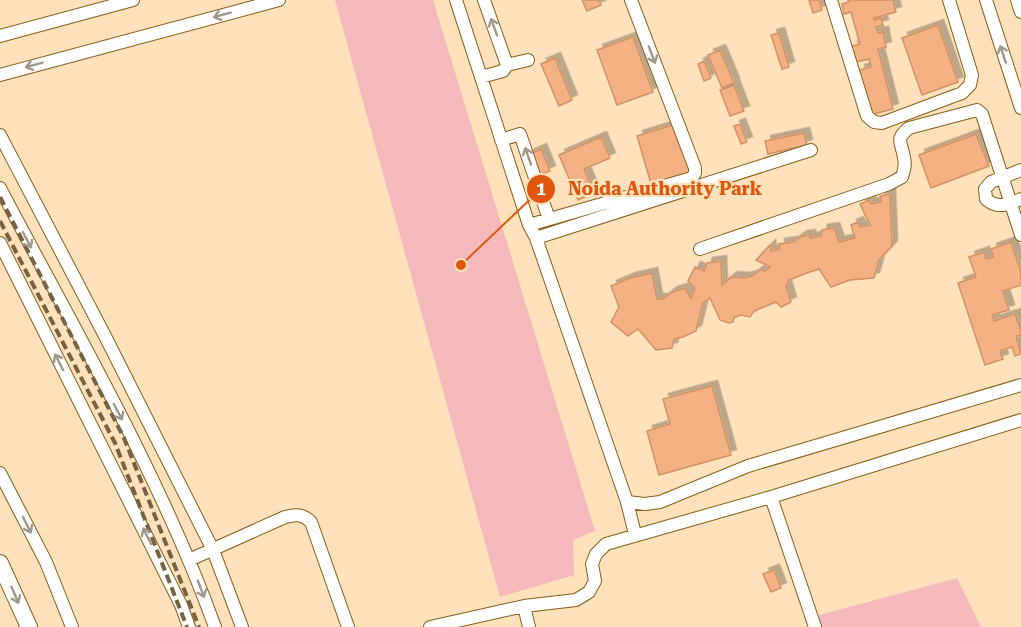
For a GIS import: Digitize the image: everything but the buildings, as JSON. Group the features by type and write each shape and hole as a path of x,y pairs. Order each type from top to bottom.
{"highway":[{"path":"0,563 29,627"}],"street":[{"path":"0,36 133,0"},
{"path":"0,75 279,0"},
{"path":"456,0 529,225 536,238 627,502 635,534"},
{"path":"484,0 507,65"},
{"path":"529,225 692,178 695,173 631,0"},
{"path":"831,0 867,116 874,122 882,123 962,93 970,85 972,75 949,0"},
{"path":"986,0 1021,108"},
{"path":"1017,0 1021,12"},
{"path":"481,77 503,71 507,65 528,60"},
{"path":"700,249 889,184 902,177 905,167 899,143 902,134 909,128 977,110 982,114 1002,177 1016,202 1021,236"},
{"path":"501,140 520,134 549,219"},
{"path":"0,135 213,550 242,627"},
{"path":"536,238 811,150"},
{"path":"1016,202 993,205 986,199 985,189 991,182 1021,170"},
{"path":"0,188 133,441 189,560 215,627"},
{"path":"0,243 181,604 189,627"},
{"path":"627,502 645,504 660,502 748,466 1021,385"},
{"path":"430,627 524,606 576,600 589,592 595,581 592,564 596,554 606,544 771,497 1021,420"},
{"path":"0,473 46,562 72,627"},
{"path":"771,497 815,627"},
{"path":"189,560 285,517 305,516 314,528 348,627"},
{"path":"524,606 529,627"}],"shaded area":[{"path":"335,0 433,0 595,531 573,540 574,575 500,597"},
{"path":"957,578 981,627 821,627 816,616"}],"railway":[{"path":"0,197 124,438 199,627"},
{"path":"0,221 115,443 187,627"}],"place":[{"name":"Noida Authority Park","path":"461,265"}]}
